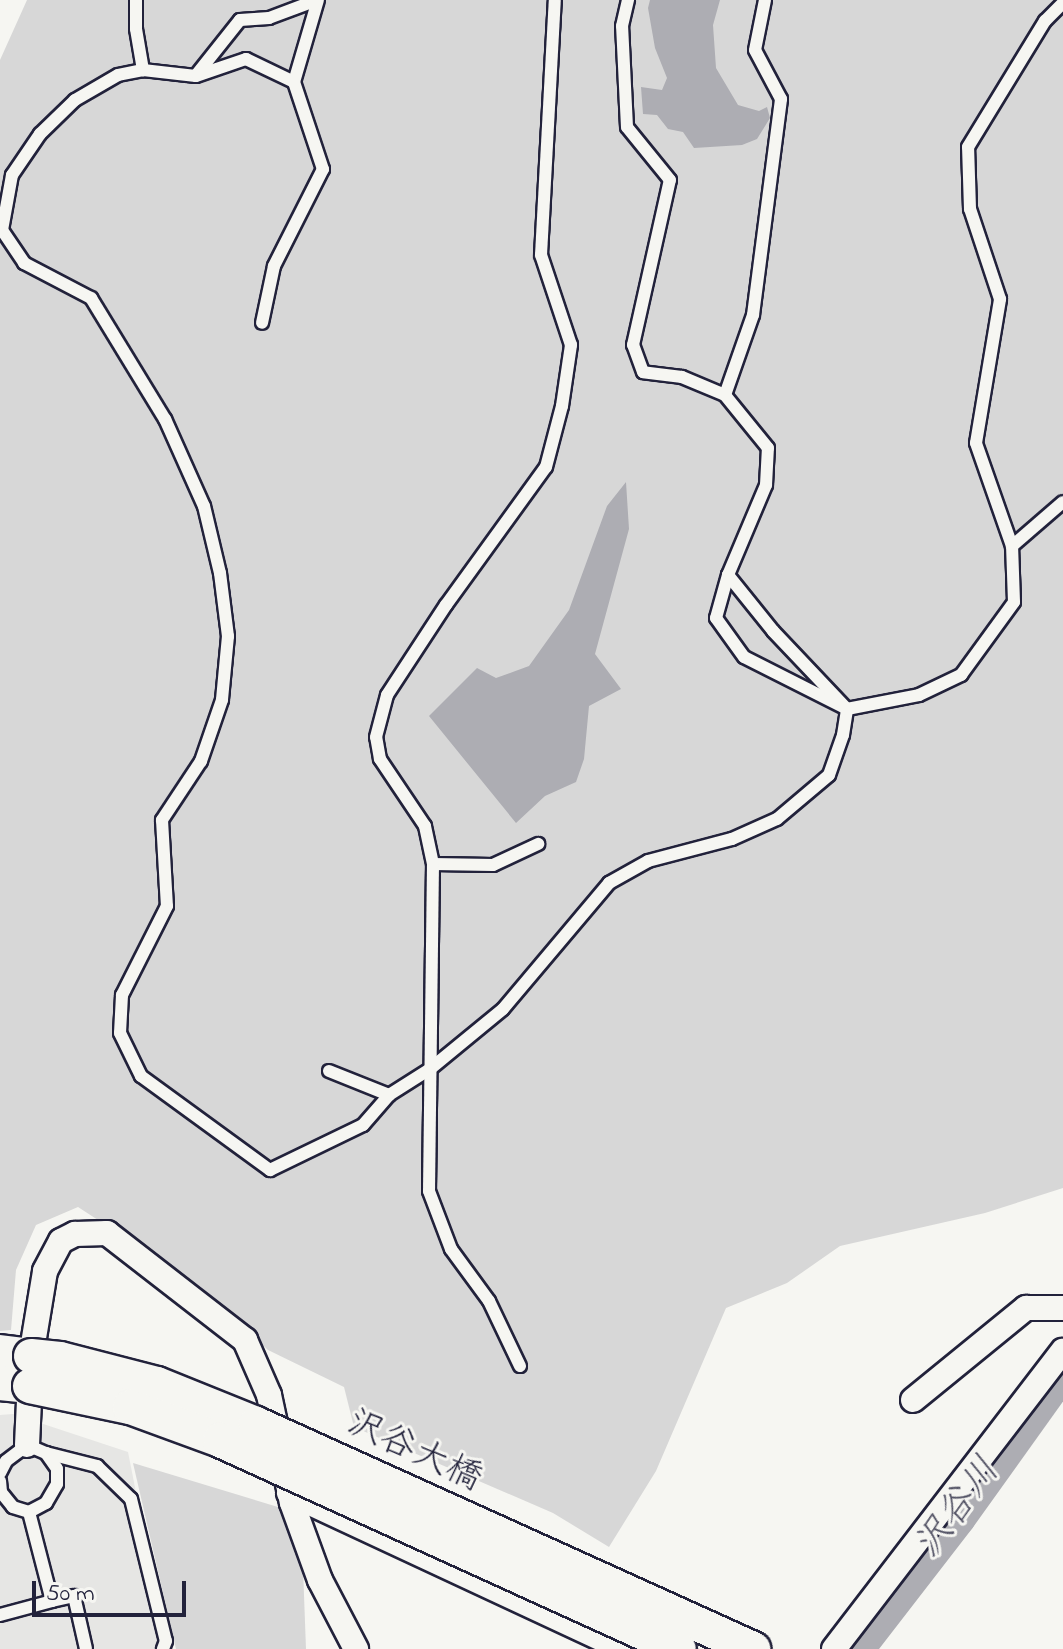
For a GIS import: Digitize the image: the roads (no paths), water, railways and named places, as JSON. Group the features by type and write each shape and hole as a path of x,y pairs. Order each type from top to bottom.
{"street":[{"path":"36,1449 15,1369 45,1271 61,1241 75,1234 107,1233 245,1340 269,1395 289,1493 320,1580 356,1649"},
{"path":"913,1400 1026,1308 1063,1308"},
{"path":"834,1649 1063,1351"},
{"name":"沢谷大橋","path":"15,1369 60,1359 157,1384 256,1424 753,1649"},
{"name":"沢谷大橋","path":"15,1369 220,1440 679,1649"},
{"path":"289,1493 624,1649"}],"lane":[{"path":"136,0 136,29 143,70"},
{"path":"196,76 240,20 269,18 317,0"},
{"path":"262,323 274,266 323,169 294,82 317,0"},
{"path":"520,1366 489,1301 451,1249 429,1191 433,864 425,826 380,759 376,737 387,695 446,605 546,467 562,406 571,345 541,255 555,0"},
{"path":"628,0 622,26 627,127 670,180 633,345 643,372 682,377 725,395 768,448 766,485 728,575 716,618 744,657 847,709 919,695 961,675 1014,602 1012,546 976,443 1000,299 970,209 968,147 1045,21 1063,3"},
{"path":"725,395 753,315 781,99 755,50 765,0"},
{"path":"294,82 246,59 196,76 143,70 118,75 75,100 40,134 12,175 2,230 24,263 91,298 165,419 204,506 220,573 228,636 222,700 201,761 162,820 167,906 122,995 120,1033 141,1076 270,1170 363,1125 389,1095 430,1069 503,1009 609,883 648,861 732,839 777,819 829,775 843,735 847,709"},
{"path":"1012,546 1063,502"},
{"path":"728,575 773,631 847,709"},
{"path":"433,864 493,865 538,844"},
{"path":"329,1071 389,1095"},
{"path":"0,1473 6,1461 36,1449 97,1466 131,1499 166,1641 163,1649"},
{"path":"0,1481 3,1501 13,1507 29,1512 46,1503 57,1484 57,1469 36,1449"},
{"path":"29,1512 52,1601"},
{"path":"0,1615 74,1596 86,1649"}],"waterway":[{"name":"沢谷川","path":"855,1649 957,1517 1063,1369"}]}
